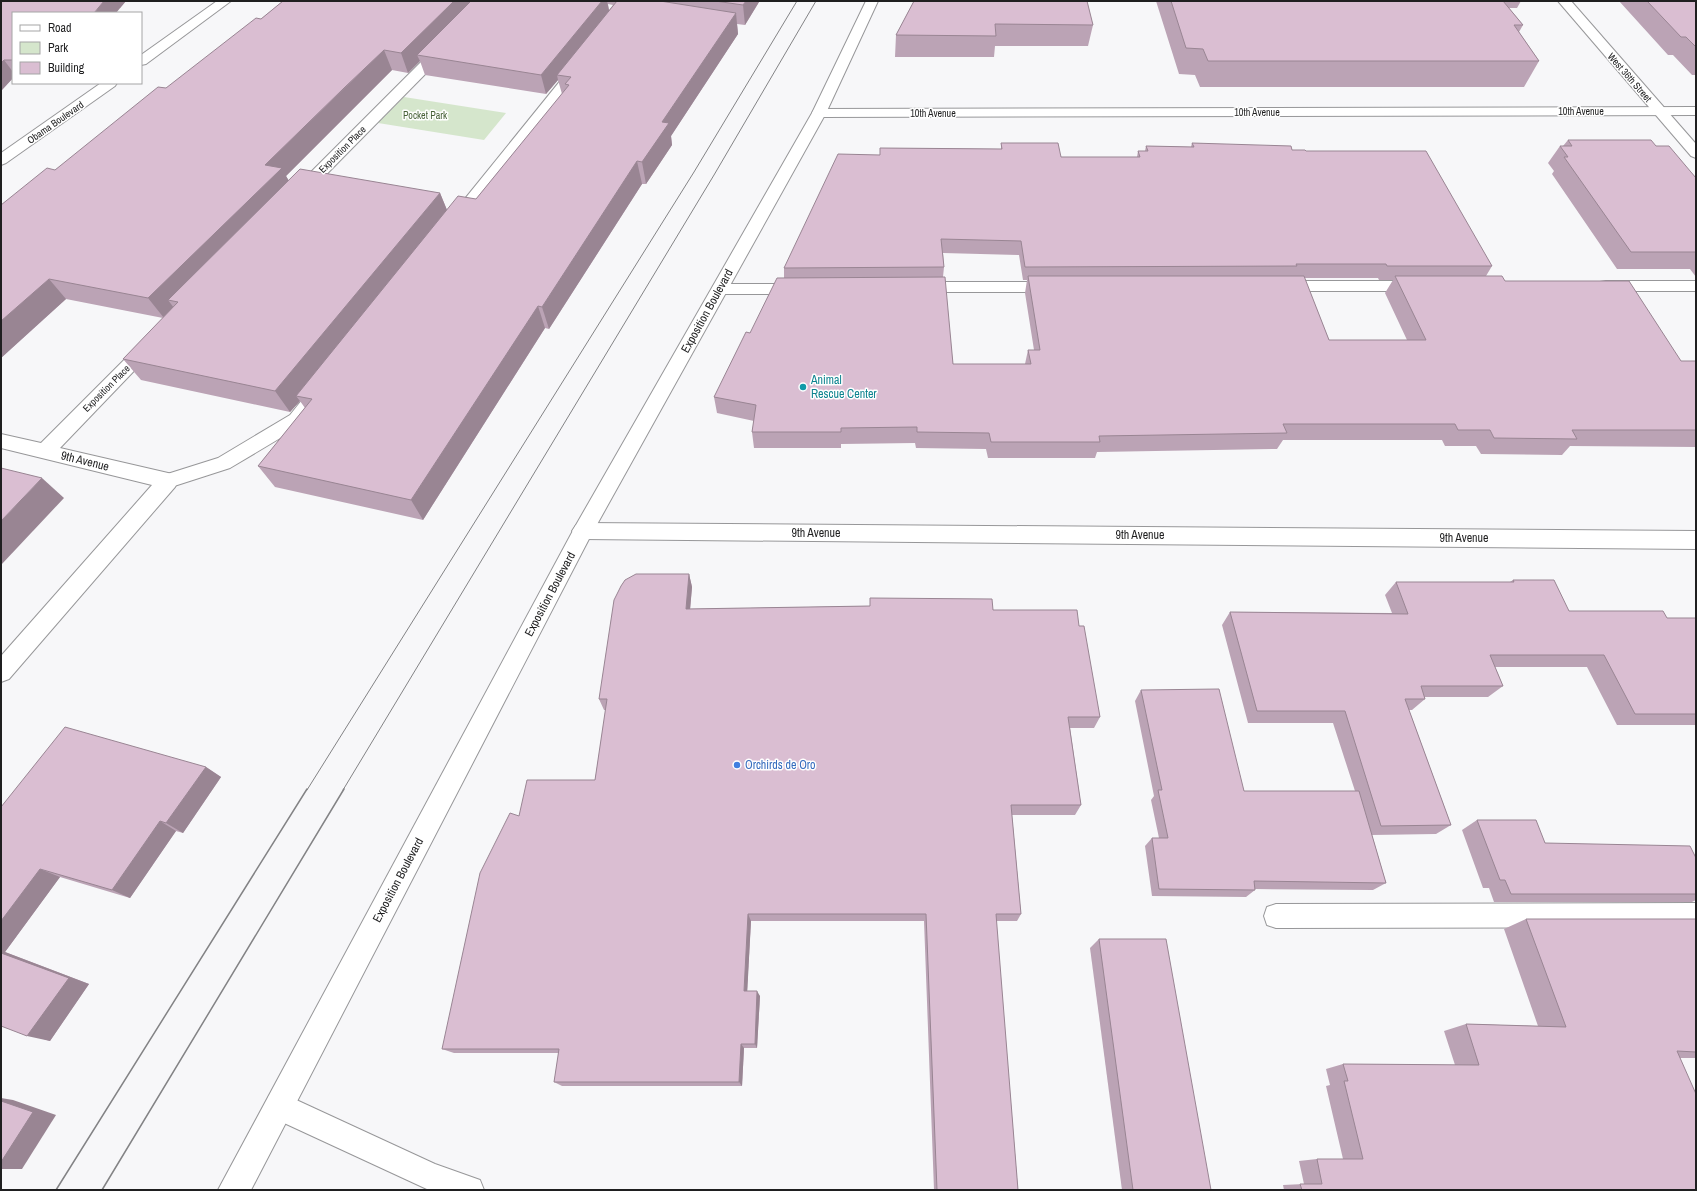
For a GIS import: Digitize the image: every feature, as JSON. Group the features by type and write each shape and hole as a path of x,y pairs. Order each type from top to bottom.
{"street":[{"path":"142,60 225,1"},
{"name":"Exposition Boulevard","path":"234,1190 583,531 819,114 872,1"},
{"name":"West 36th Street","path":"1564,1 1696,153"},
{"name":"Exposition Place","path":"286,206 455,35"},
{"name":"Obama Boulevard","path":"1,160 109,84"},
{"name":"10th Avenue","path":"819,114 1696,111"},
{"name":"Exposition Place","path":"45,451 157,337"},
{"name":"9th Avenue","path":"1,441 168,481"},
{"path":"1,672 168,481"},
{"name":"9th Avenue","path":"583,531 1696,540"}],"lane":[{"path":"449,228 584,58"},
{"path":"1265,286 1432,286"},
{"path":"1592,286 1696,286"},
{"path":"907,288 1065,287"},
{"path":"720,289 814,288"},
{"path":"168,481 224,463 283,428 296,420 322,387"},
{"path":"1276,916 1696,916"},
{"path":"278,1106 431,1177 470,1190"}],"green space":[{"name":"Pocket Park","path":"404,97 506,113 484,140 378,123"}],"building":[{"path":"1,1 104,1 95,12 12,12 12,60 4,60 1,63"},
{"path":"283,1 454,1 401,53 384,50 344,88 265,165 282,168 148,298 49,279 1,321 1,205 47,168 55,170 158,87 166,88 256,18 261,19"},
{"path":"471,1 602,1 541,75 417,55"},
{"path":"617,1 660,1 736,13 662,122 669,123 642,162 637,161 542,307 538,306 411,500 258,466 312,399 296,396 458,196 476,199 569,85 565,84 571,77 557,75"},
{"path":"715,1 746,1 743,5"},
{"path":"914,1 1087,1 1093,25 995,24 996,36 896,35"},
{"path":"1171,1 1503,1 1523,25 1514,25 1539,61 1208,61 1203,49 1186,48"},
{"path":"1647,1 1696,1 1696,47 1686,37 1681,37"},
{"path":"1568,140 1651,140 1656,146 1669,146 1696,178 1696,252 1631,252 1564,157 1568,157 1560,146 1572,146"},
{"path":"1001,143 1058,143 1061,157 1140,157 1138,151 1148,151 1146,146 1194,147 1192,143 1291,146 1292,150 1306,151 1426,151 1492,266 1296,264 1297,266 1025,267 1021,241 941,239 944,267 784,268 838,154 880,155 880,148 1002,149"},
{"path":"300,169 440,193 275,391 123,359 178,302 168,300"},
{"path":"1028,276 1304,276 1329,340 1426,340 1395,276 1502,276 1505,281 1629,281 1681,361 1696,361 1696,430 1572,430 1577,439 1494,438 1490,430 1458,430 1455,424 1283,424 1287,433 1099,436 1100,442 991,442 989,433 917,432 917,427 841,428 841,432 752,432 756,405 714,397 746,332 750,333 777,278 945,277 953,364 1031,364 1028,350 1040,350"},
{"path":"1,468 42,478 1,521"},
{"path":"636,574 689,574 686,609 870,606 870,598 992,599 993,610 1077,610 1079,626 1084,626 1100,717 1068,717 1081,805 1011,805 1021,914 996,914 1018,1190 937,1190 926,914 748,914 744,991 757,991 755,1044 741,1044 739,1082 554,1082 559,1049 442,1049 480,873 510,813 519,816 527,780 595,780 607,699 599,699 614,600 625,580"},
{"path":"1513,580 1554,580 1569,611 1663,611 1667,618 1696,618 1696,714 1635,714 1604,655 1490,655 1503,686 1421,686 1425,699 1405,699 1451,825 1381,826 1345,711 1257,711 1230,612 1408,614 1396,582 1514,582"},
{"path":"1219,689 1244,791 1359,791 1386,883 1254,881 1255,890 1159,889 1152,838 1168,838 1158,790 1162,790 1141,690"},
{"path":"65,727 206,767 166,823 160,821 112,890 40,869 1,921 1,807"},
{"path":"1477,820 1536,820 1545,843 1690,846 1696,858 1696,894 1511,894 1505,880 1500,880"},
{"path":"1526,919 1696,919 1696,1052 1677,1051 1696,1094 1696,1190 1302,1190 1300,1184 1322,1184 1317,1159 1363,1159 1344,1081 1348,1081 1343,1064 1479,1065 1466,1024 1566,1027"},
{"path":"1099,939 1166,939 1211,1190 1133,1190"},
{"path":"1,953 69,978 27,1036 1,1026"},
{"path":"1,1101 33,1112 1,1162"}],"tram line":[{"path":"307,790 694,172 797,1"},
{"path":"343,790 714,175 816,1"},
{"path":"56,1190 307,789"},
{"path":"102,1190 344,789"}],"place":[{"name":"Animal Rescue Center","path":"803,387"},
{"name":"Orchirds de Oro","path":"737,765"}]}
